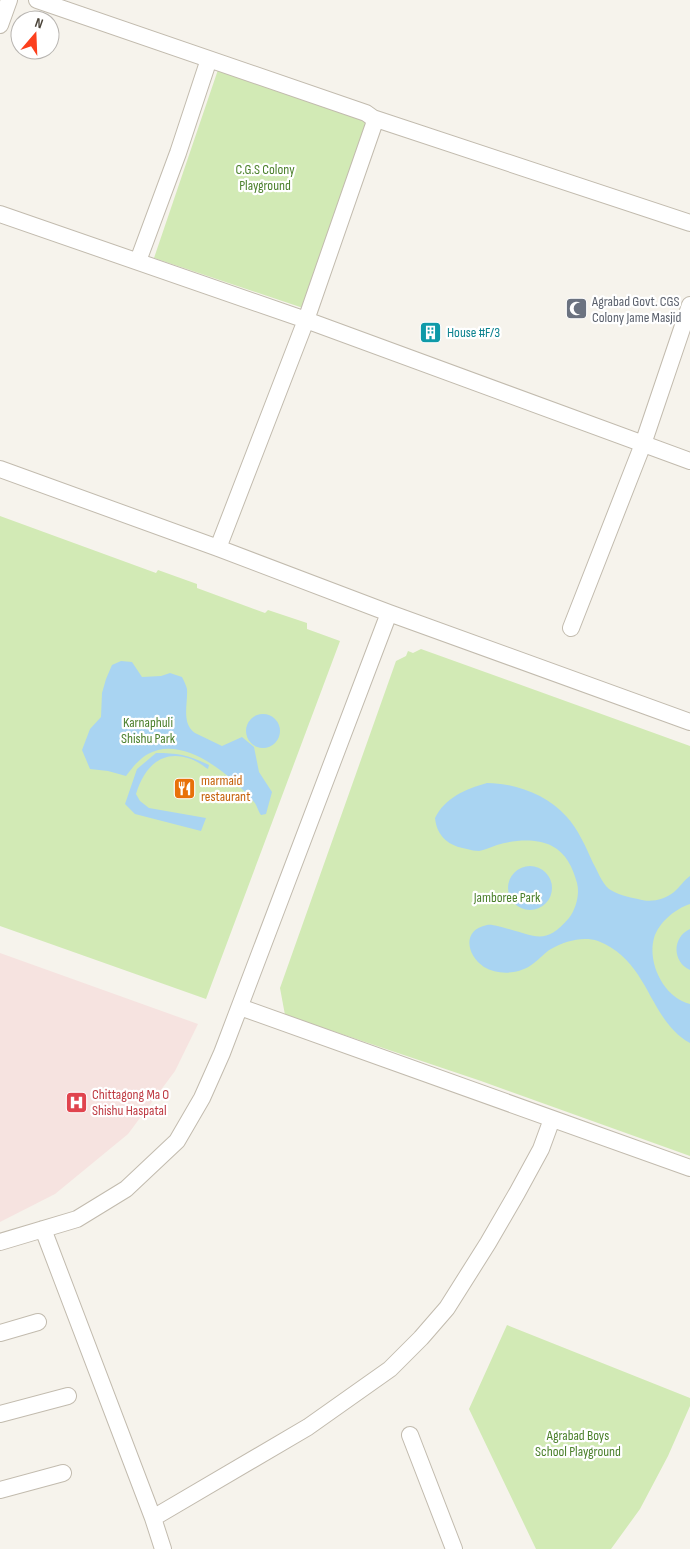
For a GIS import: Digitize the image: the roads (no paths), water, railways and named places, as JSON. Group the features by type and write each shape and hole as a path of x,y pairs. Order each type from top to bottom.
{"street":[{"path":"0,25 9,0"},
{"path":"38,0 366,112 373,118 690,223"},
{"path":"138,261 210,59"},
{"path":"218,548 306,320 374,124 373,118"},
{"path":"0,214 306,320 690,461"},
{"path":"571,628 642,444 690,305"},
{"path":"0,469 690,722"},
{"path":"0,1242 77,1219 126,1189 177,1141 202,1098 240,1007 389,613"},
{"path":"240,1007 690,1168"},
{"path":"153,1518 308,1427 390,1369 409,1350 447,1308 488,1243 541,1149 552,1119"},
{"path":"43,1229 153,1518 163,1549"},
{"path":"0,1332 38,1322"},
{"path":"0,1414 68,1396"},
{"path":"410,1435 454,1549"},
{"path":"0,1490 63,1473"}],"water":[{"path":"121,661 132,662 142,677 161,676 170,673 182,677 187,689 186,713 188,724 195,733 222,746 242,737 254,747 259,772 272,792 266,814 261,815 254,802 245,792 220,770 192,754 177,749 162,749 148,754 126,776 90,769 82,750 90,729 101,717 102,693 112,665"},
{"path":"263,714 275,719 280,731 275,743 263,748 251,743 246,731 251,719"},
{"path":"156,753 183,755 209,765 208,769 193,760 180,756 163,758 149,769 136,794 140,801 149,808 206,818 201,831 135,814 125,804 137,769"},
{"path":"487,783 519,788 550,802 566,816 578,832 604,883 616,893 647,901 657,900 674,892 690,876 690,904 673,913 664,922 656,932 652,948 655,968 665,987 672,995 690,1004 690,1043 676,1033 665,1020 639,976 628,962 615,950 598,941 580,939 562,944 549,950 523,970 503,973 496,972 478,962 469,944 473,932 479,928 491,925 533,936 546,936 561,927 569,918 578,897 578,887 568,861 557,849 546,843 518,841 476,851 455,846 441,835 435,818 444,805 456,795"},
{"path":"530,866 542,870 548,876 552,888 548,900 542,906 530,910 518,906 512,900 508,888 512,876 518,870"},
{"path":"690,929 690,970 680,961 676,950 680,938"}],"place":[{"name":"Agrabad Govt. CGS Colony Jame Masjid","path":"576,309"},
{"name":"House #F/3","path":"431,332"},
{"name":"marmaid restaurant","path":"185,788"},
{"name":"Chittagong Ma O Shishu Haspatal","path":"76,1102"}],"park label":[{"name":"C.G.S Colony Playground","path":"265,177"},
{"name":"Karnaphuli Shishu Park","path":"148,730"},
{"name":"Jamboree Park","path":"507,897"},
{"name":"Agrabad Boys School Playground","path":"578,1444"}]}
